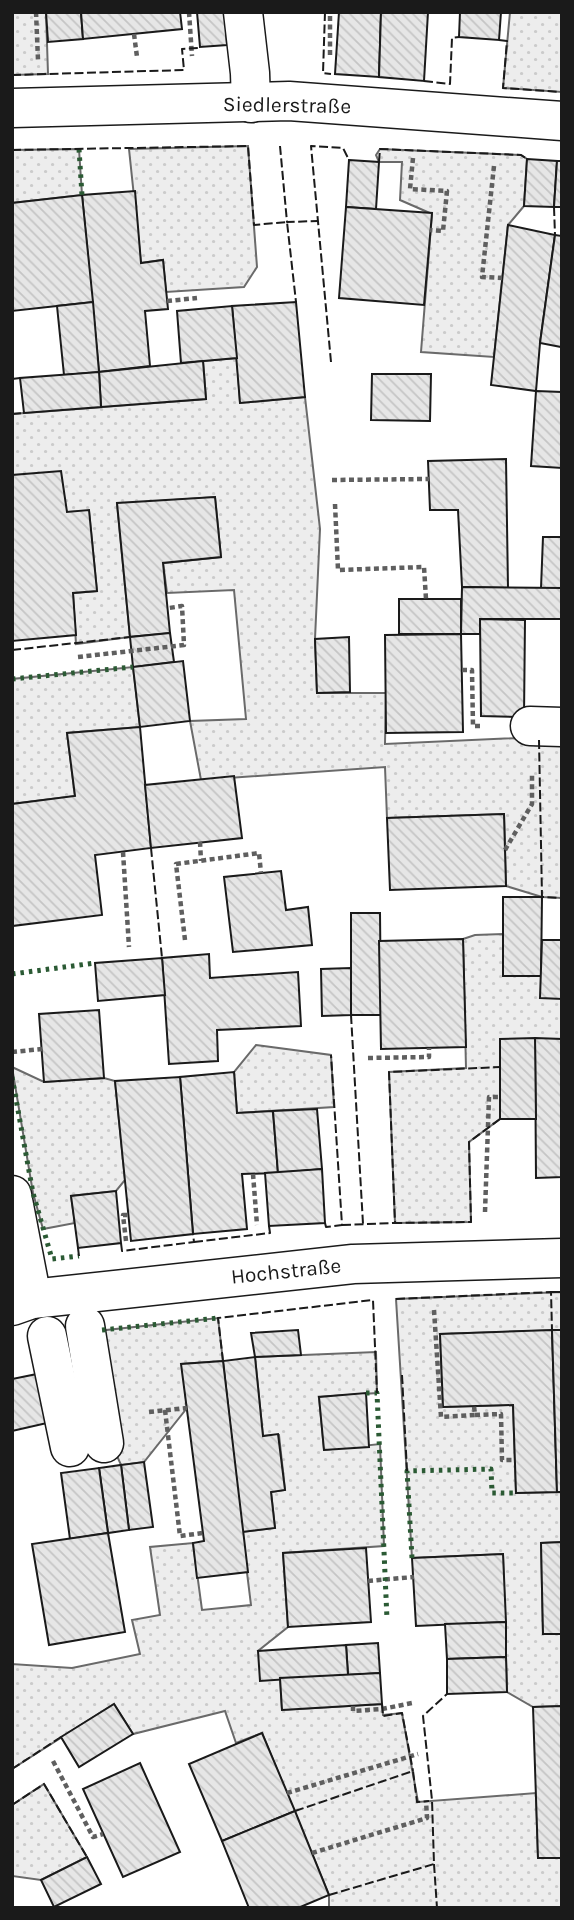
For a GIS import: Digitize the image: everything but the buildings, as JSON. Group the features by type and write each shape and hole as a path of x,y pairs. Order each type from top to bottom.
{"street":[{"path":"243,12 251,103"},
{"name":"Siedlerstraße","path":"12,108 289,101 562,121"},
{"path":"12,1195 22,1302"},
{"name":"Hochstraße","path":"22,1302 354,1264 562,1258"},
{"path":"47,1336 87,1445 85,1326"}],"path":[{"path":"36,12 38,62"},
{"path":"189,12 192,61"},
{"path":"330,12 330,61"},
{"path":"496,153 482,277 502,278"},
{"path":"402,156 413,157 410,189 447,191 443,232 430,230"},
{"path":"167,301 197,298"},
{"path":"332,480 429,480"},
{"path":"335,504 338,570 424,567 426,599"},
{"path":"78,657 184,645 182,606 169,608"},
{"path":"505,850 532,804 546,726"},
{"path":"200,842 201,861"},
{"path":"123,852 129,947"},
{"path":"185,940 176,864 259,853 261,873"},
{"path":"368,1058 429,1057 429,1048"},
{"path":"12,1052 42,1049"},
{"path":"484,1217 489,1097 500,1097"},
{"path":"253,1174 258,1233"},
{"path":"127,1247 123,1215 128,1215"},
{"path":"433,1297 441,1417 501,1414 502,1460 515,1460"},
{"path":"474,1406 475,1415"},
{"path":"165,1410 180,1536 203,1534"},
{"path":"368,1581 414,1577"},
{"path":"353,1706 353,1711 382,1710 412,1703"},
{"path":"287,1793 418,1754"},
{"path":"52,1761 93,1837 103,1834"},
{"path":"312,1853 427,1818 425,1801"}],"shaded area":[{"path":"12,12 46,12 48,74 12,75"},
{"path":"510,12 562,12 562,92 503,88"},
{"path":"248,146 257,267 244,287 166,292 163,260 141,263 129,149"},
{"path":"79,149 82,195 12,203 12,150"},
{"path":"380,149 521,155 527,159 524,206 508,225 494,357 421,352 432,214 400,200 402,162 379,162 376,155"},
{"path":"237,358 240,403 305,397 320,529 315,639 317,693 386,693 385,744 562,736 562,898 542,897 506,886 504,814 387,818 385,767 201,780 190,721 246,719 234,590 167,593 163,563 221,557 215,497 117,504 130,637 76,644 73,593 97,591 89,511 67,512 12,475 12,414 206,399 203,361"},
{"path":"133,667 140,727 67,733 75,796 12,804 12,679"},
{"path":"503,934 562,999 562,1039 500,1039 500,1119 469,1142 471,1222 395,1223 389,1072 466,1068 463,939 475,935"},
{"path":"256,1045 331,1055 334,1107 237,1113 234,1072"},
{"path":"12,1067 44,1082 104,1078 115,1081 125,1180 116,1191 71,1196 75,1223 43,1229 33,1193"},
{"path":"562,1292 562,1330 440,1334 443,1407 513,1405 516,1493 562,1492 562,1542 541,1543 543,1634 562,1634 562,1706 533,1707 507,1692 503,1554 412,1558 396,1299"},
{"path":"218,1318 223,1361 182,1364 187,1408 144,1462 121,1465 100,1418 88,1332"},
{"path":"376,1352 377,1393 319,1397 324,1450 380,1444 384,1546 283,1553 288,1627 258,1651 280,1678 282,1710 382,1704 383,1715 402,1713 418,1802 536,1793 538,1858 562,1858 562,1908 329,1908 329,1895 262,1733 236,1743 225,1711 133,1734 114,1704 12,1769 12,1664 72,1668 140,1654 132,1620 160,1615 150,1547 193,1543 202,1610 251,1605 242,1532 275,1528 271,1492 285,1490 279,1435 263,1436 255,1357"},
{"path":"44,1784 87,1857 41,1880 12,1876 12,1805"}],"hedge":[{"path":"79,149 82,195"},
{"path":"12,679 133,667"},
{"path":"12,974 95,963"},
{"path":"12,1077 33,1193 52,1259 79,1256"},
{"path":"102,1330 218,1318"},
{"path":"366,1393 377,1393 387,1619"},
{"path":"412,1558 407,1471 491,1469 492,1493 516,1493"}],"fence":[{"path":"325,12 323,73 331,74"},
{"path":"424,81 450,84 452,38 459,37"},
{"path":"499,40 507,41 503,88 562,92"},
{"path":"12,75 184,70 182,49 200,48"},
{"path":"12,150 248,146 254,225 287,222 296,302"},
{"path":"280,146 287,222 318,221"},
{"path":"331,362 311,146 343,148 349,160"},
{"path":"379,162 380,149 521,155 527,159"},
{"path":"554,207 555,235"},
{"path":"12,379 20,378"},
{"path":"12,414 24,413"},
{"path":"12,650 130,637"},
{"path":"539,740 542,897 562,898"},
{"path":"151,848 162,958"},
{"path":"351,1015 363,1224"},
{"path":"325,1223 326,1227 342,1225 331,1055"},
{"path":"500,1119 469,1142 471,1222 395,1223 389,1072 501,1067"},
{"path":"342,1225 395,1223"},
{"path":"194,1242 270,1233 269,1226"},
{"path":"121,1243 122,1251 194,1242 193,1234"},
{"path":"78,1248 79,1256"},
{"path":"551,1292 562,1292"},
{"path":"396,1299 551,1292 552,1330"},
{"path":"223,1361 218,1318 373,1300 377,1393"},
{"path":"402,1375 407,1471"},
{"path":"329,1895 434,1864 432,1800 423,1716 447,1694"},
{"path":"382,1704 383,1716 402,1713 413,1771"},
{"path":"12,1769 61,1737"},
{"path":"295,1811 413,1771 417,1802 429,1801"},
{"path":"12,1805 44,1784 87,1857"},
{"path":"434,1864 437,1908"}]}
